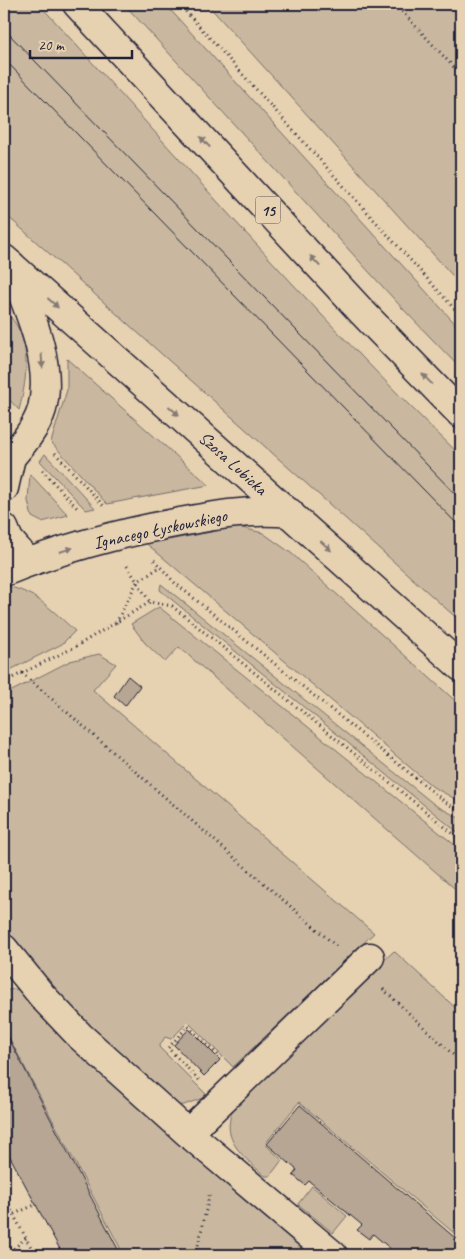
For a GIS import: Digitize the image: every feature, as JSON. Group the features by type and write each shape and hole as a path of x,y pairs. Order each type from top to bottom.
{"street":[{"name":"15","path":"77,4 362,312 461,414"},
{"path":"4,488 7,461 32,430 42,408 44,382 41,350 7,262"},
{"name":"Szosa Lubicka","path":"7,262 461,666"},
{"name":"Ignacego Łyskowskiego","path":"16,567 128,532 229,513 267,511 290,513"},
{"path":"4,528 16,567"},
{"path":"4,949 43,997 80,1036 210,1152 334,1255"},
{"path":"188,1132 365,962"}],"path":[{"path":"179,4 461,316"},
{"path":"396,4 461,75"},
{"path":"51,449 99,500"},
{"path":"38,466 79,510"},
{"path":"148,554 182,589 444,801 461,812"},
{"path":"123,560 150,602"},
{"path":"116,623 137,582 160,567"},
{"path":"4,682 75,647 150,602 172,606 461,840"},
{"path":"22,673 365,962 461,1062"},
{"path":"221,1101 168,1048 188,1026 243,1080"},
{"path":"196,1255 212,1179 213,1158 210,1152"},
{"path":"4,1197 35,1255"},
{"path":"14,1214 37,1204"},
{"path":"6,1255 26,1238"}],"shaded area":[{"path":"4,4 39,4 299,290 406,402 461,456 461,622 4,213"},
{"path":"124,4 165,4 461,330 461,369 404,310"},
{"path":"207,4 461,4 461,285"},
{"path":"4,310 20,332 26,357 25,384 19,410 4,394"},
{"path":"67,359 209,485 107,504 51,442 67,390"},
{"path":"45,454 95,508 86,510 40,461"},
{"path":"30,474 68,515 42,522 32,517 28,501"},
{"path":"238,527 263,533 291,553 461,706 461,802 433,787 147,544"},
{"path":"161,584 435,805 461,819 461,835 160,590"},
{"path":"4,586 25,592 42,602 75,631 62,644 4,673"},
{"path":"159,607 461,850 461,894 179,647 165,662 145,643 131,624"},
{"path":"99,654 116,664 93,690 374,933 233,1067 188,1022 171,1039 165,1037 159,1047 208,1096 184,1105 172,1106 47,990 4,931 4,695 70,661"},
{"path":"394,951 461,1013 461,1239 299,1102 265,1144 282,1160 270,1176 265,1176 244,1157 232,1139 229,1129 230,1118 235,1105 244,1091"},
{"path":"21,990 320,1255 124,1255 4,1028 4,991"},
{"path":"312,1186 347,1216 333,1233 298,1204"}],"building":[{"path":"128,676 140,686 125,706 114,696"},
{"path":"4,1029 121,1255 63,1255 8,1153 4,1142"},
{"path":"189,1029 220,1060 204,1076 174,1045"},
{"path":"300,1105 461,1243 461,1255 398,1255 373,1234 369,1239 357,1230 362,1225 309,1181 305,1185 293,1175 297,1170 267,1144"}],"tram line":[{"path":"4,29 461,500"},
{"path":"4,59 461,528"}]}
